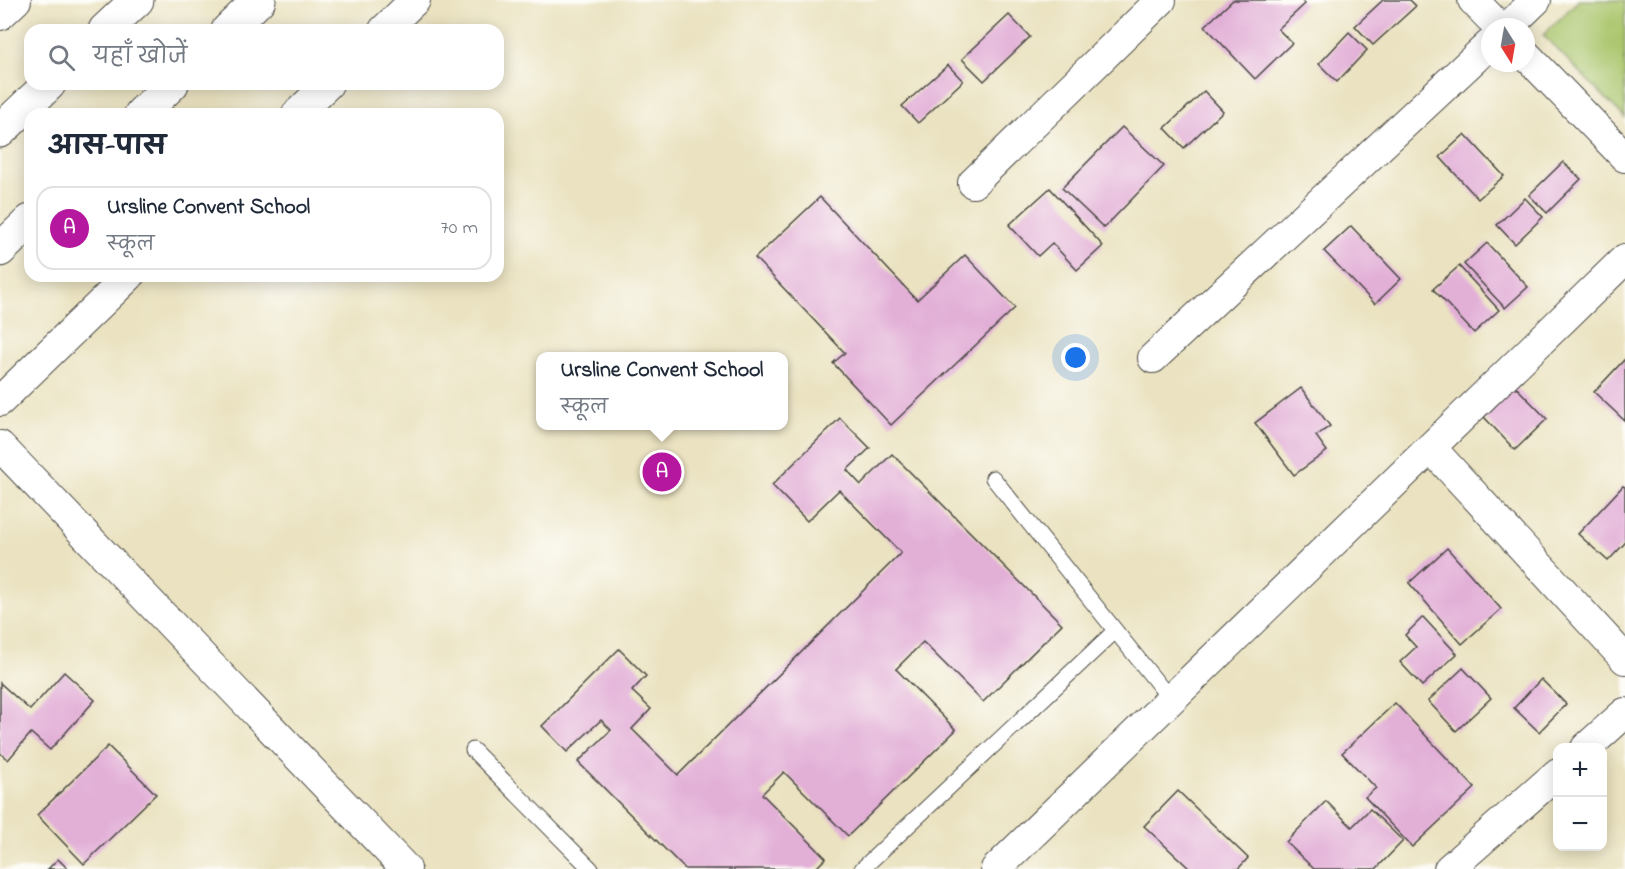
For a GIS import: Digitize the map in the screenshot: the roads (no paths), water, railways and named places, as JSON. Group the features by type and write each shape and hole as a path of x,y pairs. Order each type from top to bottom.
{"street":[{"path":"0,15 16,0"},
{"path":"111,24 137,0"},
{"path":"234,24 259,0"},
{"path":"390,24 415,0"},
{"path":"973,183 1161,0"},
{"path":"1473,0 1490,18"},
{"path":"1517,18 1536,0"},
{"path":"1153,358 1481,52"},
{"path":"1535,64 1625,157"},
{"path":"0,131 43,90"},
{"path":"147,108 166,90"},
{"path":"303,108 322,90"},
{"path":"0,250 24,227"},
{"path":"996,869 1431,448 1620,276"},
{"path":"0,401 123,282"},
{"path":"0,446 406,869"},
{"path":"1431,448 1625,659"},
{"path":"1591,743 1625,713"},
{"path":"1449,869 1553,777"}],"lane":[{"path":"993,478 1171,700"},
{"path":"862,869 1115,631"},
{"path":"474,750 591,869"}],"place":[{"name":"Ursline Convent School","path":"662,472"}]}
